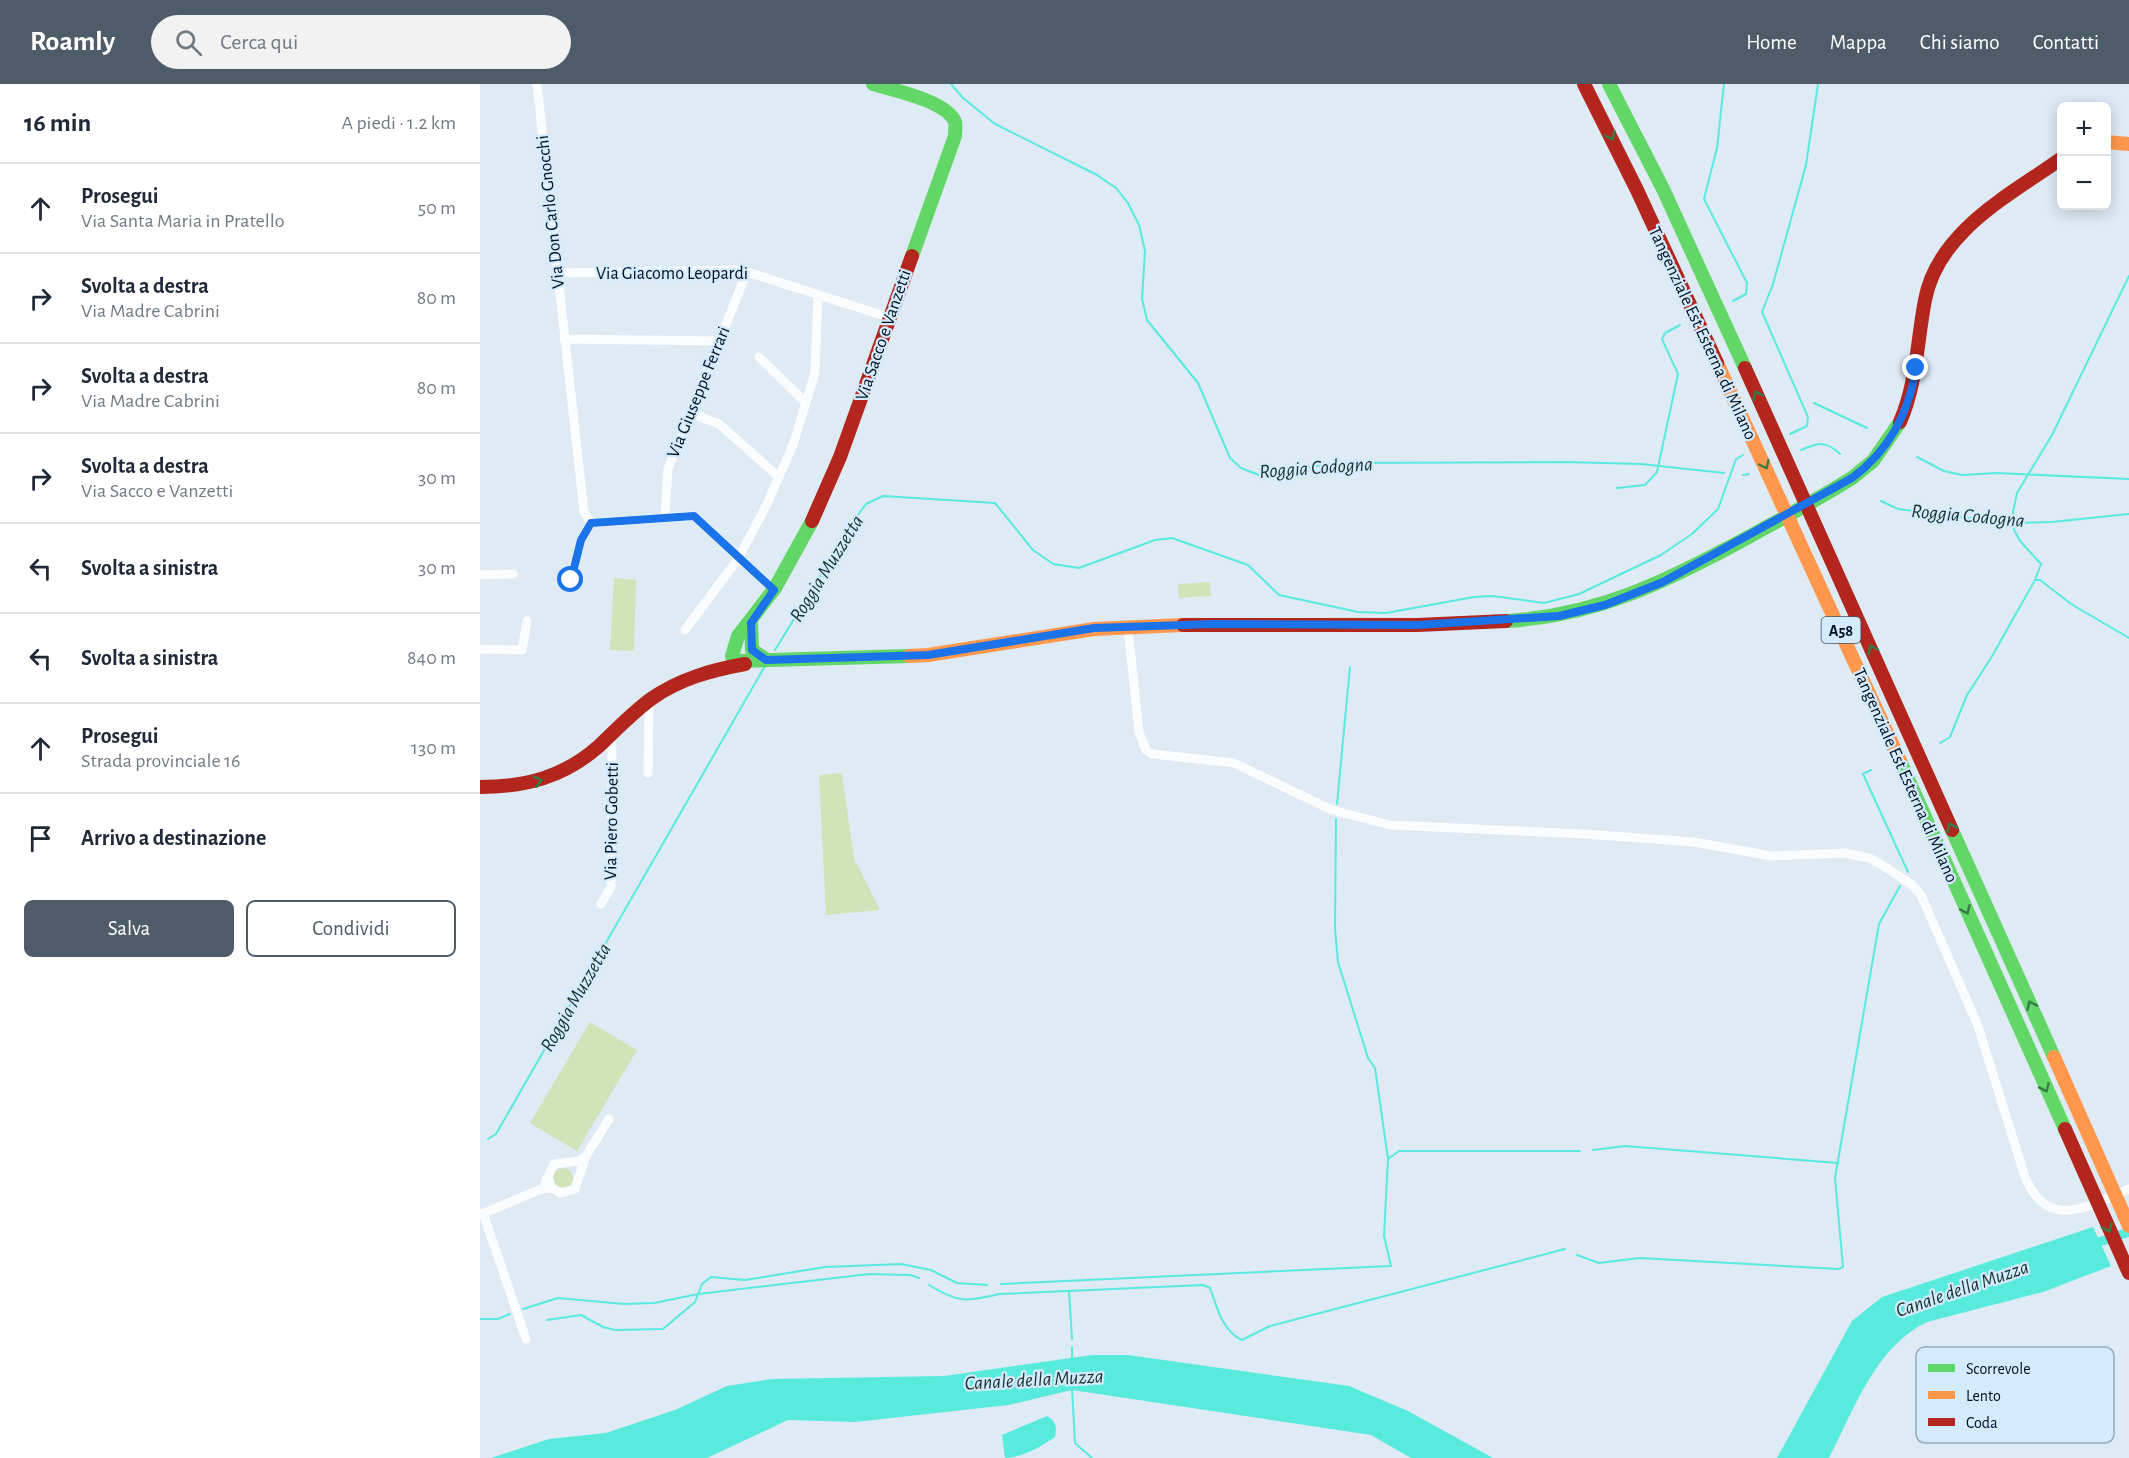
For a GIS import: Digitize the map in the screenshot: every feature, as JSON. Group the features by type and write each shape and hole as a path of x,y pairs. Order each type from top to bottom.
{"main road":[{"name":"Via Sacco e Vanzetti","path":"709,671 731,653 733,645 751,628 798,551 818,510 840,458 956,129 952,115 941,107 873,84"},
{"name":"Tangenziale Est Esterna di Milano","path":"1584,84 1637,190 1842,631 2129,1273"},
{"name":"Tangenziale Est Esterna di Milano","path":"1609,84 1663,189 1842,582 2129,1226"},
{"path":"2111,142 2129,144"},
{"path":"731,653 737,661 928,655 1072,631 1213,624 1417,625 1559,616 1605,605 1644,590 1772,524 1822,497 1873,461 1891,440 1904,416 1913,385 1925,297 1933,273 1948,248 1970,224 2057,161"},
{"path":"751,628 752,650 761,661"},
{"path":"480,788 506,788 554,777 587,756 661,692 709,671 761,661"}],"street":[{"name":"Via Don Carlo Gnocchi","path":"537,84 584,512 591,523"},
{"name":"Via Giacomo Leopardi","path":"557,273 747,272 888,317"},
{"name":"Via Giuseppe Ferrari","path":"666,516 668,469 747,272"},
{"path":"685,630 738,559 793,445 815,373 818,294"},
{"path":"564,339 719,341"},
{"path":"759,357 806,403"},
{"path":"690,413 719,424 779,477"},
{"path":"571,580 581,540 591,523 666,516 694,516 774,590"},
{"path":"480,575 513,574"},
{"path":"480,649 522,650 527,621"},
{"path":"1128,628 1139,732 1146,750 1152,754 1234,763 1332,810 1390,825 1584,834 1694,842 1771,856 1844,853 1869,858 1911,884 1921,895 1978,1026 2025,1177 2036,1198 2053,1209 2073,1210 2129,1189"},
{"path":"648,773 649,702"},
{"name":"Via Piero Gobetti","path":"601,904 611,887 612,750 610,735"},
{"path":"526,1339 481,1214 541,1189 552,1188 561,1193 571,1192 578,1185 586,1156 609,1119"},
{"path":"541,1189 554,1164 570,1162 586,1156"},
{"path":"570,1162 580,1175"},
{"path":"548,1178 552,1188"}],"shaded area":[{"path":"614,578 636,580 634,651 610,650"},
{"path":"1210,582 1211,596 1179,598 1178,584"},
{"path":"842,773 854,858 880,910 826,915 819,775"},
{"path":"590,1022 637,1050 577,1151 530,1123"},
{"path":"563,1168 570,1171 573,1178 570,1185 563,1188 556,1185 553,1178 556,1171"}],"water":[{"path":"2093,1227 2111,1266 2043,1292 1927,1322 1909,1333 1880,1363 1857,1400 1829,1458 1777,1458 1852,1321 1882,1297"},
{"path":"1092,1355 1128,1355 1349,1386 1408,1411 1493,1458 1411,1458 1371,1435 1072,1390 1009,1405 855,1422 788,1420 707,1458 491,1458 549,1439 606,1433 675,1410 727,1386 772,1379 944,1376"},
{"path":"1047,1416 1055,1425 1055,1437 1025,1454 1005,1458 1002,1435"}],"waterway":[{"name":"Roggia Codogna","path":"951,84 963,98 995,124 1097,175 1116,188 1128,203 1139,225 1145,251 1142,299 1147,320 1198,383 1230,458 1241,468 1259,475 1336,463 1567,462 1641,464 1724,473"},
{"path":"1724,84 1717,148 1704,199 1747,283 1746,294 1733,301"},
{"path":"1790,434 1807,426 1808,417 1762,312 1773,284 1806,165 1818,84"},
{"path":"2035,580 2041,564 2020,541 2014,530 2013,512 2017,493 2052,435 2129,276"},
{"path":"1617,488 1645,485 1657,472 1678,374 1662,339 1665,333 1680,325"},
{"path":"1814,403 1867,428"},
{"name":"Roggia Codogna","path":"1801,450 1822,444 1830,446 1840,454"},
{"name":"Roggia Muzzetta","path":"775,650 860,512 866,504 883,496 995,503 1033,550 1053,564 1079,568 1155,540 1172,538 1248,565 1279,595 1358,612 1386,613 1474,597 1493,596 1544,603 1579,594 1661,555 1692,534 1718,509 1736,459 1743,455"},
{"path":"1917,457 1944,471 1962,475 1996,473 2129,479"},
{"name":"Roggia Codogna","path":"1743,475 1749,474"},
{"name":"Roggia Codogna","path":"1881,501 1898,509 2008,523 2052,522 2129,514"},
{"path":"1940,743 1950,737 1967,695 1991,658 2035,580 2040,580 2071,604 2129,638"},
{"name":"Roggia Muzzetta","path":"488,1139 496,1134 765,666"},
{"path":"1337,804 1350,667"},
{"path":"1871,770 1863,774 1908,872"},
{"path":"1001,1284 1391,1266 1384,1236 1388,1159 1375,1068 1368,1058 1338,962 1335,929 1336,819"},
{"path":"1577,1255 1599,1263 1640,1258 1838,1269 1843,1267 1835,1178 1879,924 1900,886"},
{"path":"1593,1150 1625,1146 1838,1163"},
{"path":"1388,1159 1399,1151 1580,1151"},
{"name":"Canale della Muzza","path":"2090,1245 2129,1232"},
{"path":"929,1285 955,1298 963,1299 999,1294 1203,1285 1210,1288 1225,1325 1242,1340 1270,1326 1565,1249"},
{"path":"547,1320 581,1315 603,1327 615,1330 663,1329 695,1302 702,1284 711,1277 745,1280 825,1267 901,1264 931,1270 957,1283 987,1285"},
{"path":"523,1309 558,1298 624,1304 654,1303 698,1294 869,1274 910,1275 919,1278"},
{"path":"1069,1291 1072,1339"},
{"path":"480,1319 498,1319 510,1314"},
{"path":"1072,1347 1072,1358"},
{"path":"1072,1388 1075,1443 1092,1458"}],"traffic: fast":[{"path":"873,84 931,102 942,108 955,122 955,136 912,256"},
{"path":"1609,84 1663,189 1745,368"},
{"path":"1506,621 1539,618 1601,604 1688,569 1852,478 1873,461 1900,422"},
{"path":"812,521 775,588 738,636 732,656 737,661 909,656"},
{"path":"751,623 752,650 767,660"},
{"path":"1900,761 2065,1129"},
{"path":"1952,830 2054,1057"}],"traffic: slow":[{"path":"2111,142 2129,144"},
{"path":"1717,363 1900,761"},
{"path":"909,656 1094,629 1183,625"},
{"path":"2054,1057 2129,1226"}],"traffic: jam":[{"path":"1584,84 1637,190 1717,363"},
{"path":"1900,422 1910,392 1925,300 1932,276 1945,254 1960,235 1979,217 2057,161"},
{"path":"812,521 840,457 912,256"},
{"path":"1745,368 1952,830"},
{"path":"1183,625 1417,625 1506,621"},
{"path":"480,787 513,785 558,773 586,757 637,710 662,692 696,676 745,664"},
{"path":"2065,1129 2129,1273"}],"route":[{"path":"571,580 583,534 591,523 600,525 666,516 694,516 774,590 751,623 752,650 766,660 890,658 928,655 1094,628 1213,624 1417,625 1559,616 1605,605 1663,582 1843,485 1873,461 1891,440 1909,402 1916,368"}]}
